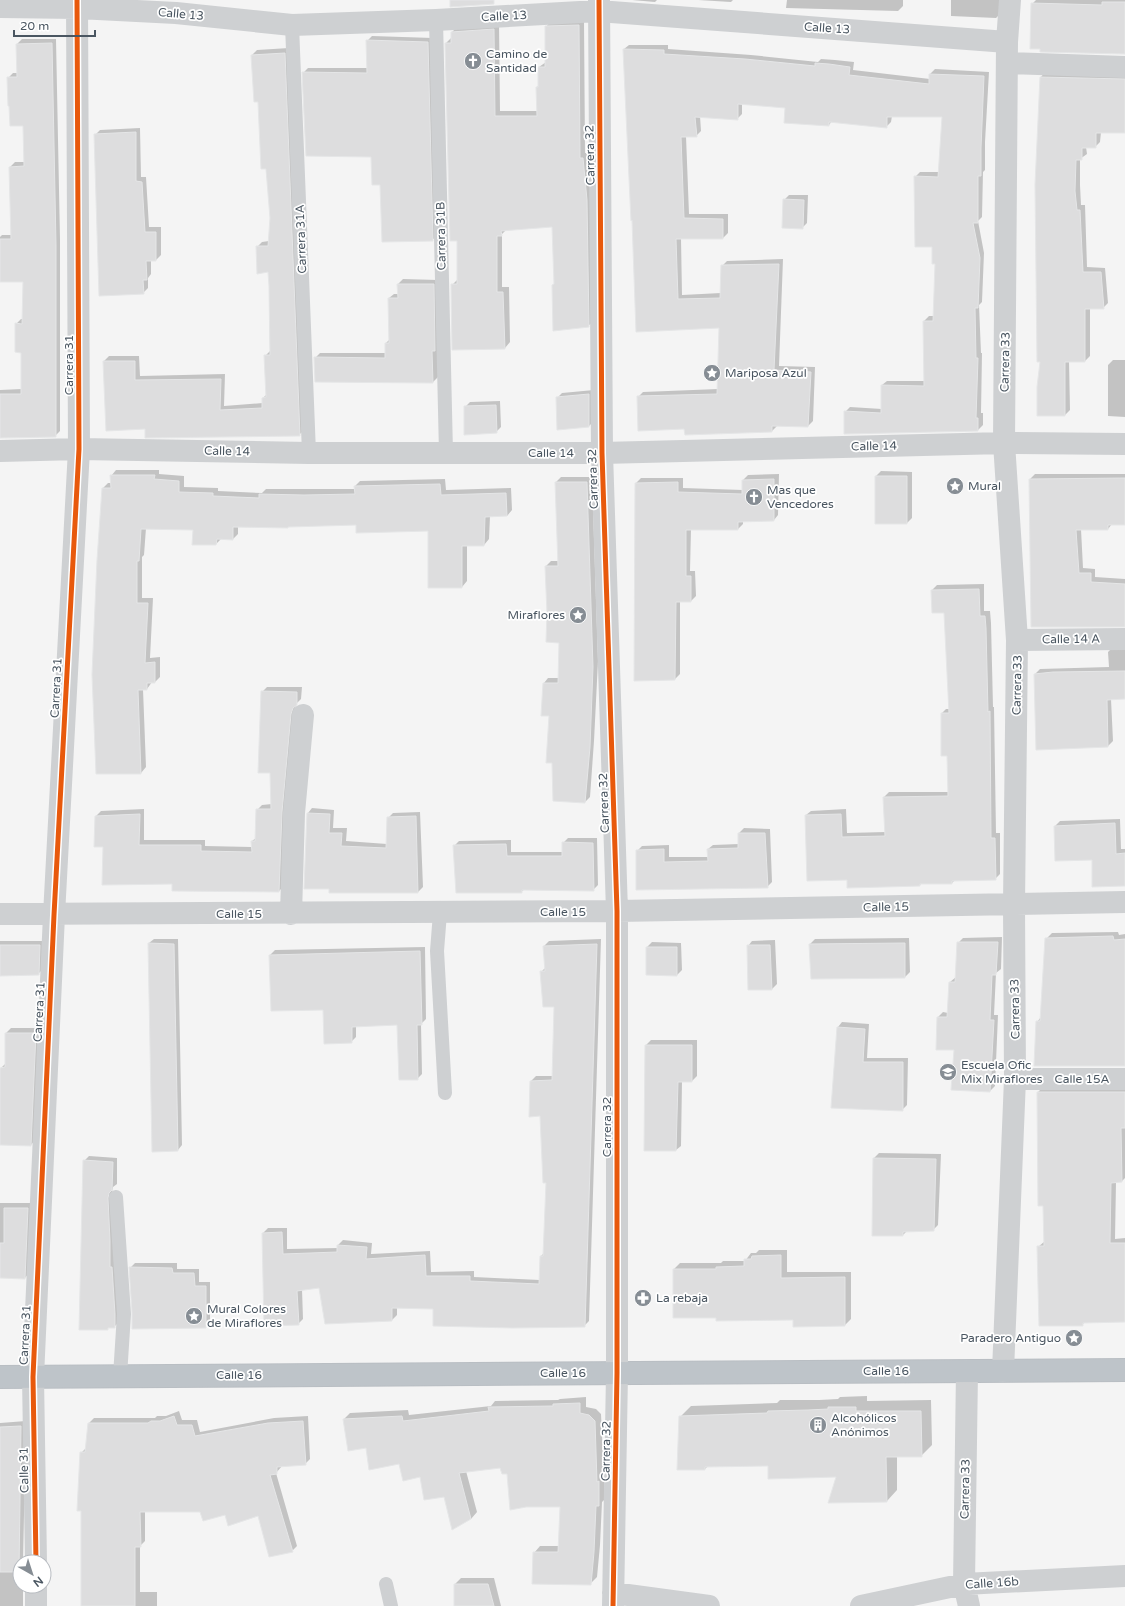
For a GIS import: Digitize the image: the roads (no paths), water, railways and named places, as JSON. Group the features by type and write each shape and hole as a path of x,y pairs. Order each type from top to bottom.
{"highway":[{"name":"Calle 16","path":"0,1377 1125,1370"}],"street":[{"name":"Carrera 33","path":"1003,1371 1015,1080 1014,905 1018,640 1004,443 1007,42 1010,0"},
{"name":"Calle 13","path":"0,7 77,4 292,25 436,20 598,5 1007,42"},
{"name":"Carrera 31","path":"33,1377 54,915 79,449 77,4"},
{"name":"Carrera 32","path":"598,5 602,452 617,911 617,1373 613,1600"},
{"path":"1008,63 1125,67"},
{"name":"Calle 14","path":"0,451 79,449 309,453 446,453 602,452 1004,443 1125,444"},
{"name":"Calle 14 A","path":"1018,640 1125,639"},
{"path":"291,914 294,813 303,715"},
{"name":"Calle 15","path":"0,914 440,913 1014,905 1125,902"},
{"name":"Calle 15A","path":"1015,1080 1125,1079"},
{"name":"Carrera 33","path":"967,1371 964,1584 969,1606"},
{"name":"Calle 31","path":"33,1377 36,1554"},
{"name":"Calle 16b","path":"861,1606 964,1584 1125,1576"},
{"path":"36,1594 36,1606"},
{"path":"613,1600 709,1606"}],"lane":[{"name":"Carrera 31B","path":"436,20 446,453"},
{"name":"Carrera 31A","path":"292,25 309,453"},
{"path":"440,913 437,951 445,1093"},
{"path":"116,1197 124,1314 120,1376"},
{"path":"386,1584 391,1606"}],"place":[{"name":"Camino de Santidad","path":"473,61"},
{"name":"Mariposa Azul","path":"712,373"},
{"name":"Mural","path":"955,486"},
{"name":"Mas que Vencedores","path":"754,497"},
{"name":"Miraflores","path":"578,615"},
{"name":"Escuela Ofic Mix Miraflores","path":"948,1072"},
{"name":"La rebaja","path":"643,1298"},
{"name":"Mural Colores de Miraflores","path":"194,1316"},
{"name":"Paradero Antiguo","path":"1074,1338"},
{"name":"Alcohólicos Anónimos","path":"818,1425"}]}
